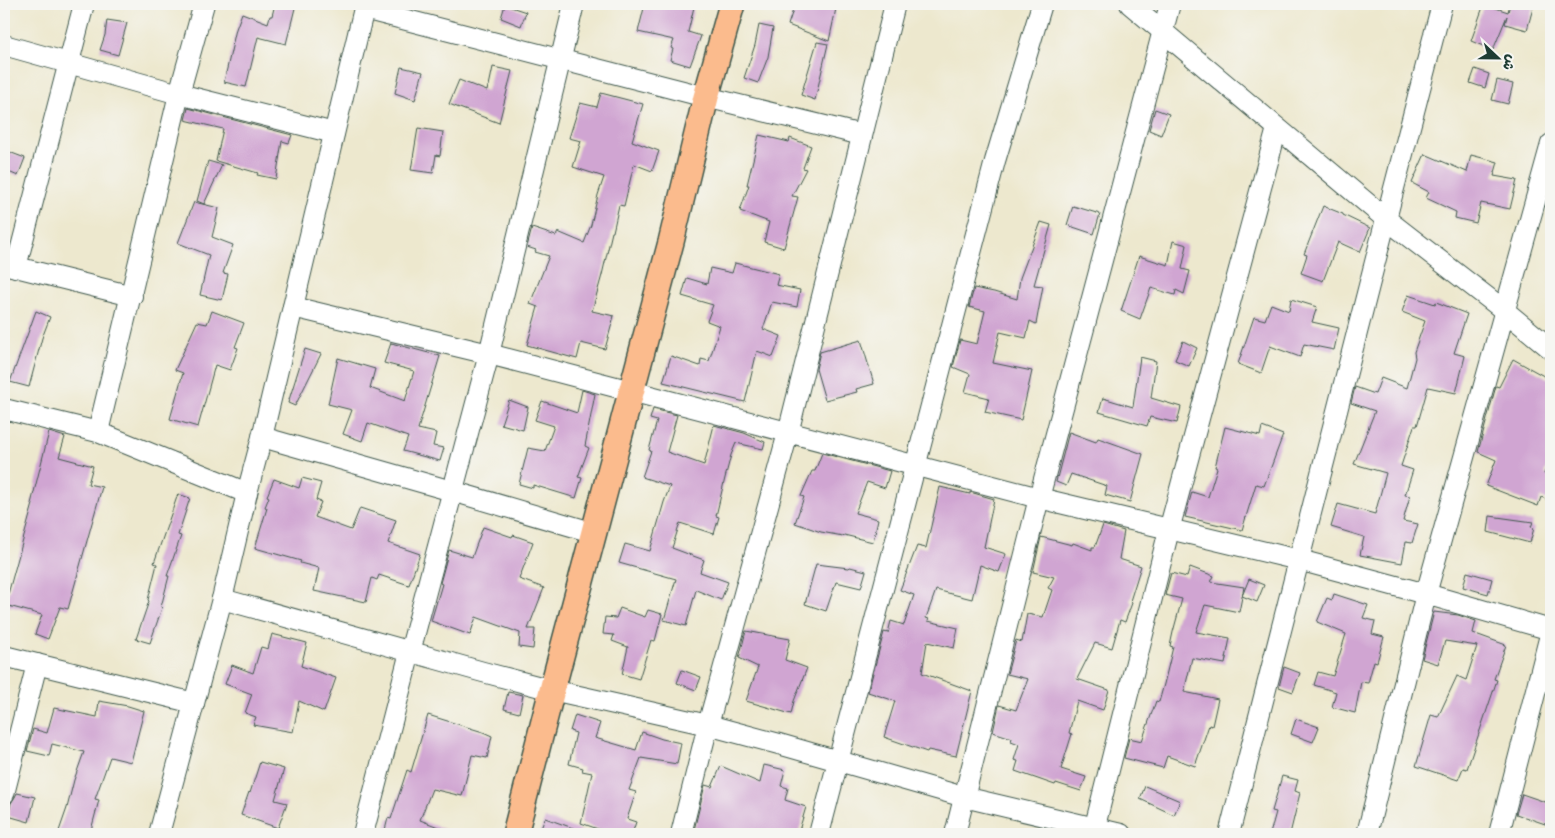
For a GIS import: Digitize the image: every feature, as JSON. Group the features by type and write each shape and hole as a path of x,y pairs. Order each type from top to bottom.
{"main road":[{"path":"515,834 672,242 706,97 732,4"}],"street":[{"path":"84,4 10,265 132,296"},
{"path":"98,432 179,94 204,4"},
{"path":"363,834 489,354 574,4"},
{"path":"681,834 708,725 788,433 895,4"},
{"path":"820,834 995,161 1042,4"},
{"path":"1130,4 1386,219 1551,349"},
{"path":"955,834 1039,498 1170,4"},
{"path":"1229,834 1442,4"},
{"path":"159,834 222,599 365,7 706,97 862,135"},
{"path":"4,46 179,94 334,133"},
{"path":"1094,831 1169,530 1277,128"},
{"path":"1367,834 1426,594 1551,144"},
{"path":"293,307 489,354 1039,498 1299,560 1426,594 1551,631 1499,834"},
{"path":"4,409 98,432 247,493"},
{"path":"262,437 595,533"},
{"path":"222,599 552,690 708,725 964,797 1094,831 1121,834"},
{"path":"4,656 194,703"},
{"path":"4,794 37,664"}],"building":[{"path":"275,4 296,4 286,44 258,37 246,87 224,82 236,29 242,13 268,23"},
{"path":"645,4 681,4 694,7 688,32 701,36 690,66 670,60 674,40 638,32"},
{"path":"795,4 837,4 829,41 788,25"},
{"path":"1484,4 1508,12 1510,4 1534,4 1527,30 1505,24 1507,16 1493,50 1471,41"},
{"path":"505,5 526,12 521,26 501,18"},
{"path":"107,20 127,23 118,55 100,50"},
{"path":"759,25 773,28 768,57 758,83 744,78 755,45"},
{"path":"817,42 828,44 815,100 801,95"},
{"path":"401,67 423,72 415,100 395,93"},
{"path":"493,67 512,71 499,123 449,104 459,80 487,91"},
{"path":"1475,69 1489,74 1485,88 1470,83"},
{"path":"1497,80 1513,84 1508,104 1492,100"},
{"path":"601,93 643,104 632,141 659,151 652,171 634,164 624,206 619,205 592,311 614,316 605,349 581,343 577,359 527,345 538,307 530,304 549,256 535,252 536,250 527,247 532,228 556,236 558,232 584,243 604,177 573,167 581,141 569,138 580,103 597,107"},
{"path":"188,108 292,135 289,143 282,141 276,179 257,175 258,173 216,161 223,129 185,120"},
{"path":"1155,109 1169,114 1161,135 1149,130"},
{"path":"418,128 443,132 440,156 436,155 433,173 411,170"},
{"path":"759,135 789,142 790,138 811,146 803,168 806,169 792,196 798,197 784,248 764,242 769,222 740,211 749,185 747,185"},
{"path":"4,150 25,158 18,176 4,170"},
{"path":"1425,154 1467,172 1471,155 1498,162 1494,176 1517,180 1510,209 1481,203 1476,223 1455,218 1456,212 1426,198 1429,192 1412,183"},
{"path":"208,161 222,165 204,204 197,201"},
{"path":"194,202 219,208 212,237 233,245 223,273 228,274 222,300 200,295 209,255 178,243"},
{"path":"1073,206 1100,214 1094,234 1067,225"},
{"path":"1323,206 1370,228 1360,252 1338,242 1323,281 1301,273 1307,255 1304,254"},
{"path":"1041,222 1051,225 1034,285 1043,286 1036,324 1030,321 1026,338 1000,332 993,363 1032,371 1021,420 985,412 989,398 965,392 970,374 953,367 960,340 977,344 985,311 969,307 974,288 1017,299 1020,278"},
{"path":"1173,241 1187,245 1182,269 1190,271 1184,294 1176,290 1175,295 1151,288 1140,319 1121,311 1139,256 1168,265"},
{"path":"735,263 779,274 776,285 800,290 797,307 772,302 763,329 781,336 773,357 757,351 745,402 663,382 671,356 700,366 701,359 709,361 720,326 707,321 713,305 682,296 687,278 707,284 710,268 732,273"},
{"path":"1408,295 1435,304 1436,302 1467,314 1454,353 1465,356 1456,393 1428,387 1417,426 1414,426 1401,466 1413,470 1405,495 1410,496 1403,521 1418,524 1412,543 1406,542 1402,563 1360,555 1364,537 1331,527 1338,504 1375,514 1386,473 1354,464 1375,411 1351,403 1355,387 1375,394 1381,378 1407,388 1415,358 1414,352 1425,321 1402,312"},
{"path":"1291,299 1317,307 1312,322 1339,328 1334,350 1304,344 1300,357 1270,346 1261,373 1238,364 1254,317 1265,320 1271,304 1289,311"},
{"path":"36,311 50,317 42,338 29,387 10,382"},
{"path":"212,311 244,323 235,347 238,348 230,370 215,365 198,427 170,419 183,373 175,370 197,322 207,324"},
{"path":"861,340 874,384 856,389 857,392 825,400 816,369 820,352"},
{"path":"1183,341 1197,348 1189,366 1175,360"},
{"path":"391,343 440,356 418,429 436,433 433,446 444,448 440,461 403,451 408,437 368,423 362,441 343,434 352,410 328,404 338,358 375,369 370,388 405,401 414,371 384,363"},
{"path":"305,349 321,354 295,406 288,403"},
{"path":"1140,357 1156,361 1151,398 1181,407 1177,423 1150,417 1147,426 1099,412 1103,398 1133,407"},
{"path":"1513,359 1551,380 1551,455 1544,474 1551,476 1551,501 1541,497 1538,506 1486,486 1496,460 1478,452 1496,386 1499,387"},
{"path":"582,390 595,394 585,446 589,448 578,477 582,478 576,498 533,485 533,488 519,484 528,448 545,451 554,426 535,420 542,401 577,413"},
{"path":"509,400 528,407 523,430 501,424"},
{"path":"653,409 677,415 667,452 704,465 714,425 744,433 765,442 763,449 736,443 725,478 716,516 719,517 714,534 680,523 672,548 704,560 700,572 728,582 721,600 696,590 686,626 664,620 676,579 619,563 625,544 650,551 670,486 642,477 651,451 649,450 657,421 650,419"},
{"path":"1225,427 1260,436 1262,427 1283,435 1264,486 1256,484 1242,530 1185,517 1192,492 1208,497 1217,468 1215,467"},
{"path":"49,432 65,437 59,457 93,466 88,484 102,487 68,609 60,607 48,639 35,634 42,615 5,605 33,504 31,504"},
{"path":"1069,432 1096,442 1098,438 1143,454 1130,502 1105,495 1107,486 1071,474 1066,486 1056,482"},
{"path":"822,453 890,471 885,488 867,482 855,513 878,519 873,542 821,532 795,523 804,497 801,496 812,471 815,471"},
{"path":"302,478 321,483 316,500 321,502 315,517 351,530 360,508 396,520 388,543 420,554 409,585 379,575 377,580 372,578 366,602 314,591 319,568 255,548 267,508 265,507 269,497 267,496 274,479 299,488"},
{"path":"940,487 970,494 970,492 994,499 984,547 1006,554 999,572 980,565 972,599 936,590 926,618 929,619 928,621 958,628 954,648 927,642 922,673 972,691 956,756 928,750 927,752 884,737 895,701 868,692 884,632 888,633 891,621 904,625 914,595 900,590 917,546 926,548"},
{"path":"178,494 190,498 178,535 181,536 167,576 169,576 162,608 150,643 136,639 149,601 157,564 154,563"},
{"path":"1490,516 1533,522 1531,527 1534,528 1530,543 1488,532"},
{"path":"1103,525 1124,531 1119,559 1141,566 1130,601 1132,603 1125,622 1120,620 1112,648 1095,643 1077,679 1109,690 1103,710 1077,701 1069,733 1072,734 1061,769 1086,777 1081,791 1056,783 1055,785 1015,771 1018,761 1014,760 1019,744 1011,741 1012,738 993,732 999,705 1016,710 1028,679 1007,674 1016,640 1022,642 1027,614 1043,617 1052,590 1048,588 1054,577 1033,572 1041,537 1072,545 1073,543 1092,550 1092,547 1095,547"},
{"path":"483,527 533,542 519,579 544,588 528,629 535,629 533,649 519,647 520,633 476,617 470,635 431,621 442,584 440,583 449,550 472,557"},
{"path":"816,564 850,567 866,571 861,588 836,582 826,611 805,604"},
{"path":"1190,567 1214,576 1211,582 1244,587 1239,612 1205,605 1196,632 1230,638 1225,664 1192,658 1184,692 1218,699 1212,726 1209,725 1195,766 1167,756 1163,768 1124,758 1129,738 1142,741 1156,701 1159,702 1164,684 1173,647 1170,646 1182,599 1165,595 1171,573 1187,577"},
{"path":"1467,572 1492,579 1488,594 1463,587"},
{"path":"1249,579 1264,585 1257,602 1242,596"},
{"path":"1334,594 1368,605 1363,618 1375,621 1372,634 1384,637 1377,662 1374,661 1368,683 1361,682 1355,713 1332,707 1336,692 1314,685 1318,672 1333,676 1346,634 1317,622 1327,598 1332,600"},
{"path":"620,608 645,617 648,610 662,614 655,641 651,640 639,679 622,674 628,647 612,641 614,635 603,634 605,617 616,618"},
{"path":"1434,612 1458,615 1476,621 1473,633 1506,645 1494,679 1497,680 1467,769 1463,768 1458,780 1416,766 1431,715 1438,717 1457,676 1466,680 1477,646 1445,641 1438,664 1422,659"},
{"path":"746,631 790,639 785,660 807,668 791,714 746,701 758,667 739,658"},
{"path":"272,634 307,643 301,666 336,678 324,712 299,701 293,732 253,725 256,717 245,713 252,694 225,684 232,665 253,673 261,647 268,649"},
{"path":"1284,667 1300,673 1293,692 1279,687"},
{"path":"682,670 701,677 696,690 677,683"},
{"path":"508,692 523,695 519,713 504,709"},
{"path":"99,701 144,711 131,762 110,757 95,799 99,800 90,834 58,834 84,752 52,744 49,756 27,751 33,729 47,733 54,708 97,717"},
{"path":"428,715 492,736 487,758 472,755 462,796 432,789 420,820 453,834 384,834 388,818 391,819 407,770 411,772"},
{"path":"575,715 600,723 595,738 636,750 642,732 681,743 677,764 641,758 629,790 636,792 627,819 636,822 632,834 612,834 581,823 592,773 582,771 583,768 569,764 576,733 570,731"},
{"path":"1296,719 1319,727 1313,742 1291,734"},
{"path":"260,762 284,769 275,800 287,803 278,828 241,815"},
{"path":"764,765 785,770 781,786 788,788 785,800 806,807 798,834 754,834 737,828 734,834 693,834 705,785 712,787 721,766 760,783"},
{"path":"1282,776 1298,780 1295,791 1300,793 1290,834 1270,834 1276,812 1272,811"},
{"path":"1145,786 1180,801 1174,815 1140,799"},
{"path":"17,793 35,797 29,822 8,816 11,803"},
{"path":"1522,794 1551,804 1551,826 1516,814"},
{"path":"545,818 584,832 584,834 539,834"}]}
